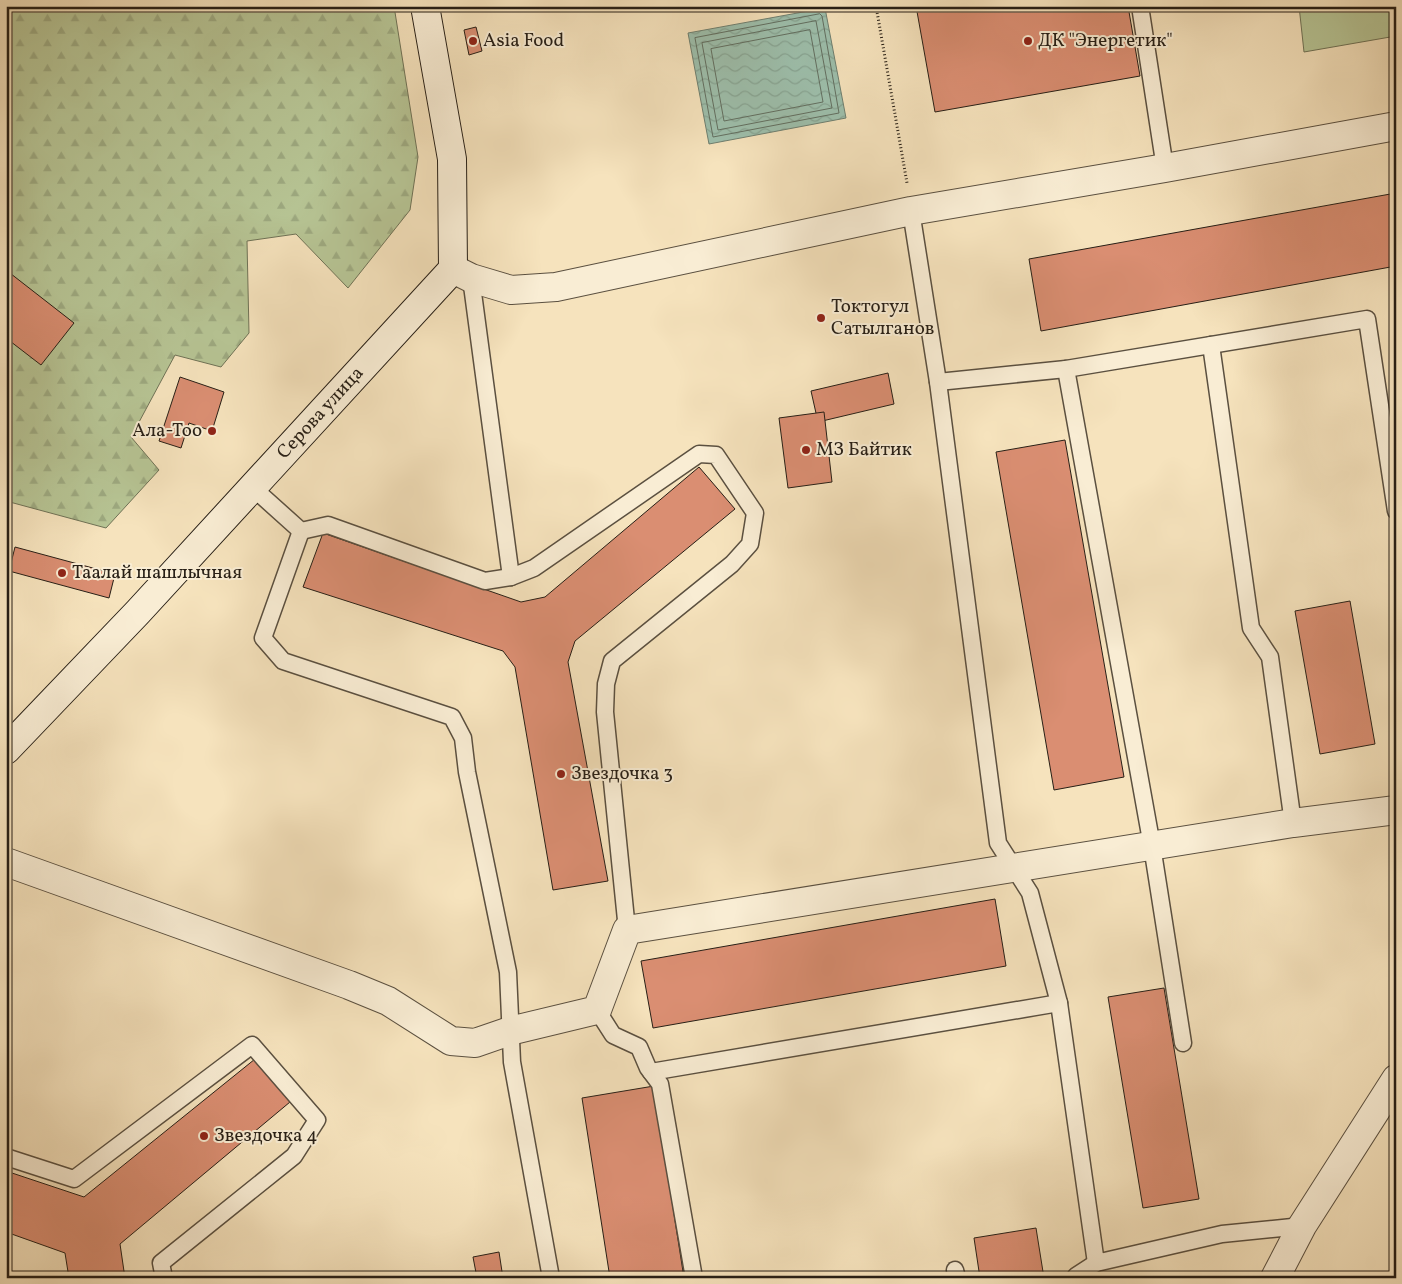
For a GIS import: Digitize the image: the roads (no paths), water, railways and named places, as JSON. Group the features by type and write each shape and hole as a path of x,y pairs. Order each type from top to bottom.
{"street":[{"path":"425,6 452,159 462,274 511,290 556,286 912,211 1396,126"},
{"name":"Серова улица","path":"6,750 131,619 252,487 462,274"},
{"path":"6,862 349,985 388,1001 451,1041 475,1043 510,1031 597,1010 627,930 1293,823 1396,810"},
{"path":"1275,1278 1302,1226 1396,1078"}],"lane":[{"path":"1140,6 1164,168"},
{"path":"912,211 938,382 998,843 1030,893 1059,1003 1096,1263"},
{"path":"462,274 511,578"},
{"path":"938,382 1066,369 1367,319 1396,510"},
{"path":"1211,345 1251,628 1270,657 1293,823"},
{"path":"1066,369 1152,846 1183,1043"},
{"path":"301,531 328,526 484,581 511,578 534,568 699,454 716,455 754,513 750,544 732,564 612,661 606,684 605,712 627,930"},
{"path":"252,487 301,531"},
{"path":"301,531 263,638 282,661 452,717 463,738 468,772 508,972 512,1062 551,1278"},
{"path":"651,1072 1059,1003"},
{"path":"597,1010 613,1035 639,1047 651,1072 660,1084 694,1278"},
{"path":"6,1157 74,1179 252,1045 317,1120 294,1156 161,1263 164,1278"},
{"path":"1075,1278 1096,1263 1222,1234 1302,1226"}],"water":[{"path":"825,8 846,118 709,144 688,33"}],"place":[{"name":"Asia Food","path":"473,41"},
{"name":"ДК \"Энергетик\"","path":"1028,41"},
{"name":"Токтогул Сатылганов","path":"821,318"},
{"name":"Ала-Тоо","path":"212,431"},
{"name":"МЗ Байтик","path":"806,450"},
{"name":"Таалай шашлычная","path":"62,573"},
{"name":"Звездочка 3","path":"561,774"},
{"name":"Звездочка 4","path":"204,1136"}]}
